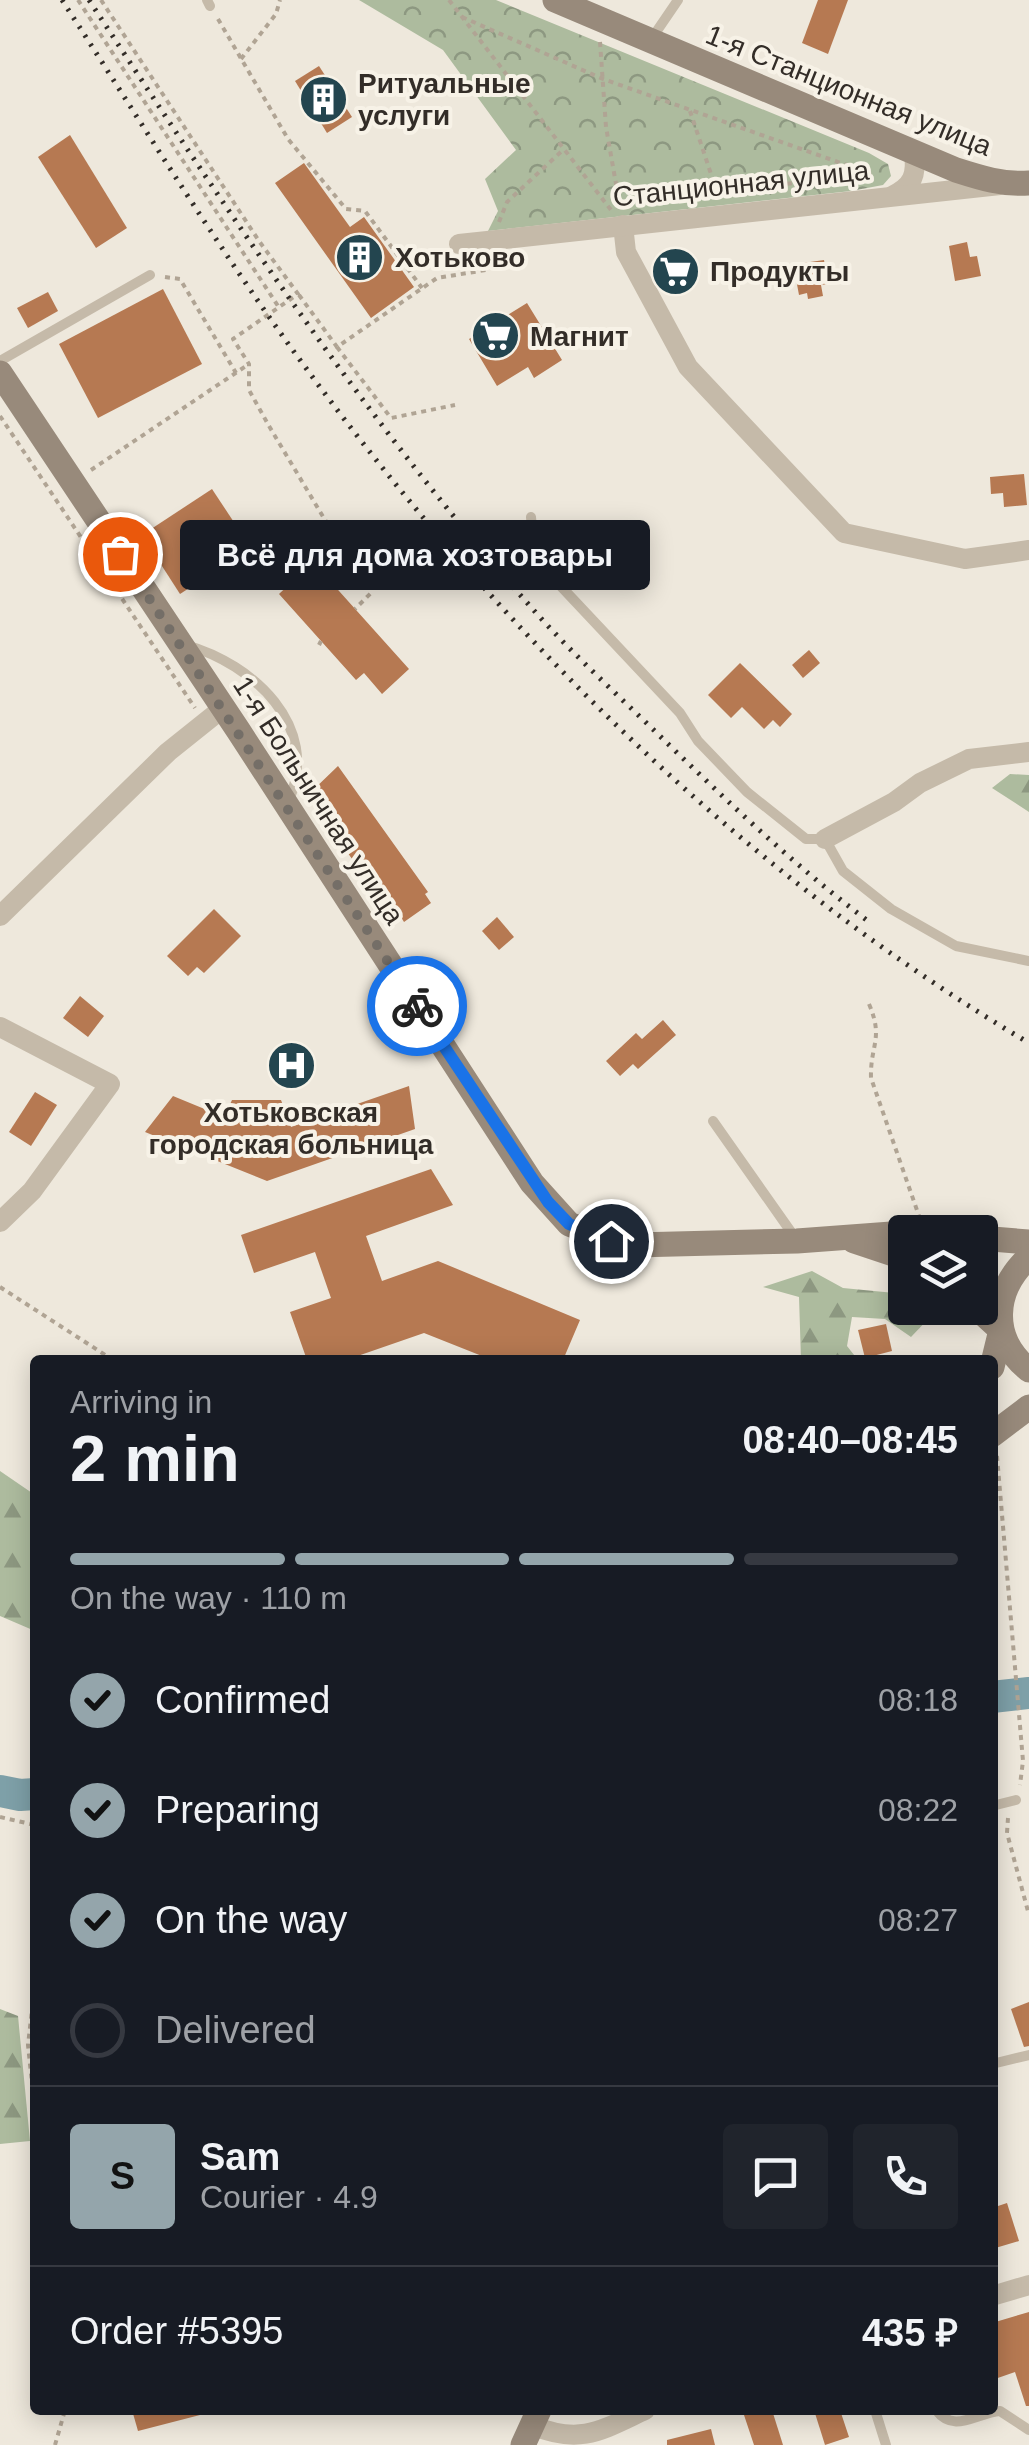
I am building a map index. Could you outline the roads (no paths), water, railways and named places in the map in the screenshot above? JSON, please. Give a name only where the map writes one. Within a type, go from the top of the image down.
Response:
[{"type":"main road","name":"1-я Станционная улица","points":[[555,0],[914,152],[987,180],[1021,184]]},
{"type":"main road","name":"1-я Больничная улица","points":[[0,373],[180,644],[214,715],[287,806],[532,1183],[569,1224],[589,1234],[636,1246],[888,1234]]},
{"type":"main road","points":[[998,1236],[1029,1242]]},
{"type":"main road","points":[[844,1238],[888,1252]]},
{"type":"main road","points":[[1029,1257],[1014,1271],[999,1309],[1001,1330],[1010,1351],[1029,1370]]},
{"type":"main road","points":[[996,1325],[1001,1330]]},
{"type":"main road","points":[[995,1355],[1001,1330]]},
{"type":"main road","points":[[998,1430],[1029,1407]]},
{"type":"street","points":[[890,197],[908,188],[916,172],[914,152]]},
{"type":"street","name":"Станционная улица","points":[[459,244],[1021,184]]},
{"type":"street","points":[[623,226],[626,252],[688,367],[844,533],[965,559],[1029,550]]},
{"type":"street","points":[[0,916],[168,752],[214,715]]},
{"type":"street","points":[[824,839],[969,759],[1029,752]]},
{"type":"street","points":[[0,1027],[110,1084],[32,1191],[0,1222]]},
{"type":"street","points":[[998,2294],[1029,2285]]},
{"type":"street","points":[[532,2427],[570,2438],[585,2436],[633,2415]]},
{"type":"lane","points":[[650,40],[678,0]]},
{"type":"lane","points":[[0,360],[150,276]]},
{"type":"lane","points":[[531,516],[534,550],[555,580],[748,792],[806,839],[824,839],[843,871],[892,909],[956,946],[1029,961]]},
{"type":"lane","points":[[180,644],[228,660],[262,686],[276,703],[296,745],[299,766],[287,806]]},
{"type":"lane","points":[[713,1120],[797,1240]]},
{"type":"lane","points":[[998,1804],[1016,1800]]},
{"type":"lane","points":[[998,2063],[1029,2055]]},
{"type":"lane","points":[[998,2412],[1029,2430]]},
{"type":"lane","points":[[877,2415],[886,2445]]},
{"type":"lane","points":[[940,2415],[958,2423],[986,2415]]},
{"type":"waterway","points":[[998,1696],[1029,1693]]},
{"type":"waterway","points":[[0,1791],[30,1794]]},
{"type":"railway","points":[[62,0],[208,227],[300,360],[376,460],[541,650],[630,739],[821,902],[923,976],[1029,1043]]},
{"type":"railway","points":[[89,0],[298,311],[469,535],[596,674],[763,834],[868,921]]},
{"type":"place","name":"Ритуальные услуги","points":[[323,99]]},
{"type":"place","name":"Хотьково","points":[[360,257]]},
{"type":"place","name":"Продукты","points":[[675,271]]},
{"type":"place","name":"Магнит","points":[[495,336]]},
{"type":"place","name":"Всё для дома хозтовары","points":[[120,554]]},
{"type":"place","name":"Хотьковская городская больница","points":[[291,1065]]}]
